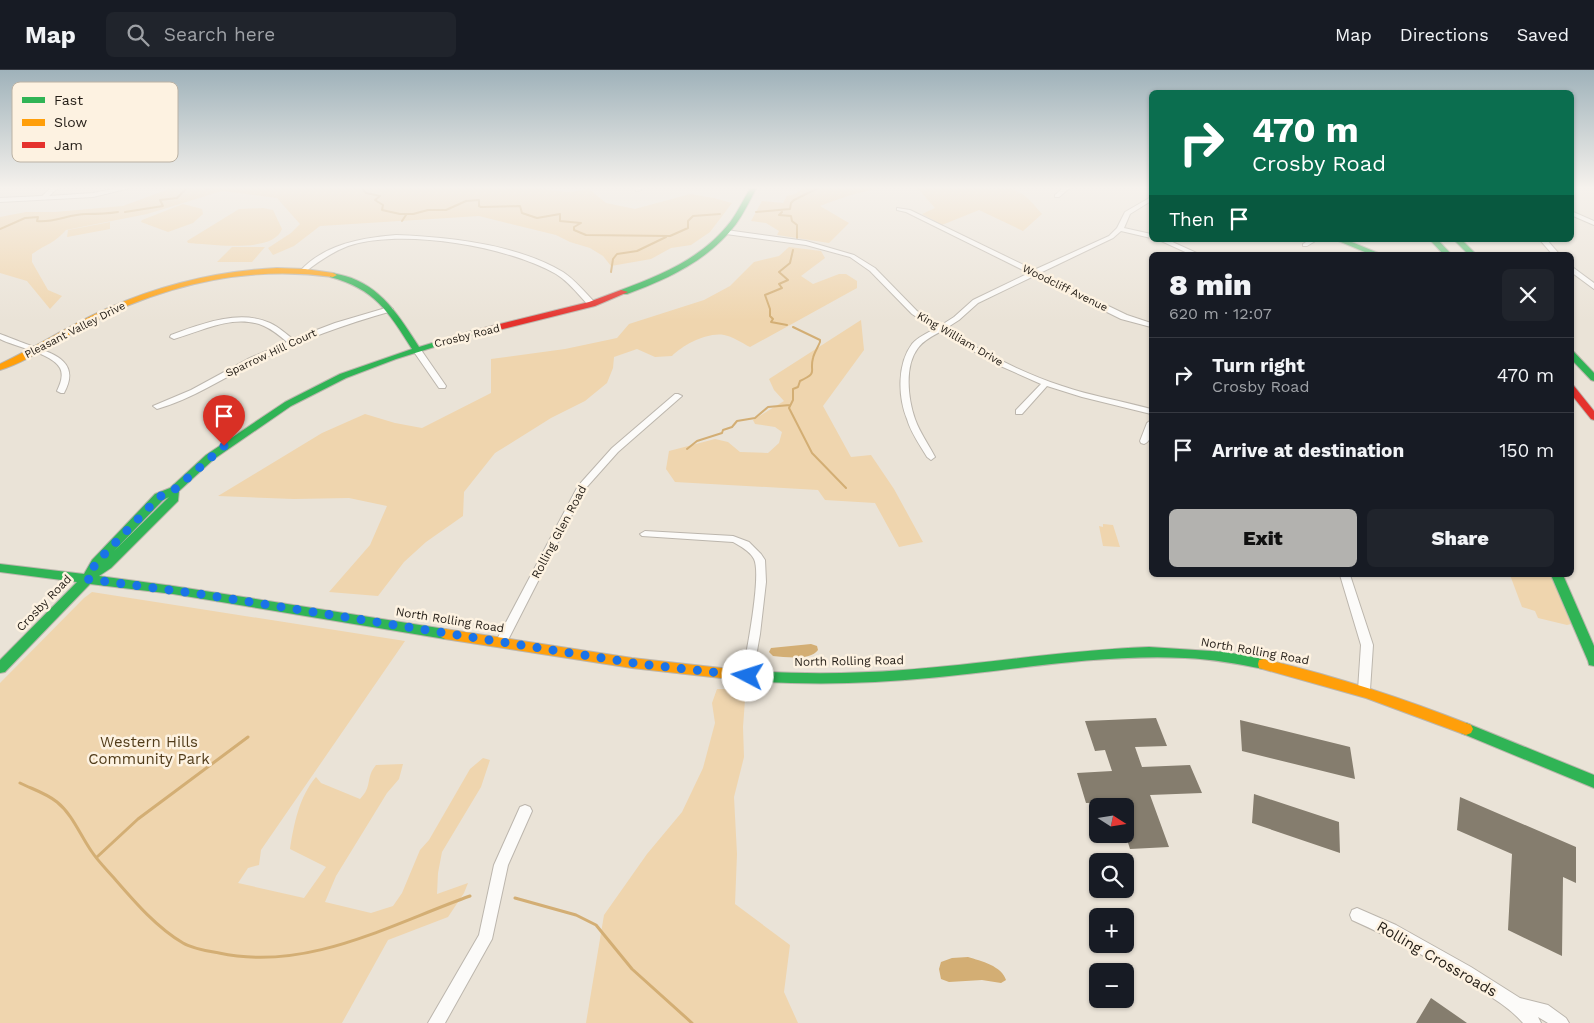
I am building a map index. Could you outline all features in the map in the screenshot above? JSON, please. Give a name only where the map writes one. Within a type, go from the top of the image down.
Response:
[{"type":"main road","name":"Crosby Road","points":[[0,668],[87,579],[96,563],[159,497],[174,490],[210,457],[238,436],[288,404],[343,376],[416,349],[592,304],[637,289],[674,272],[704,252],[726,232]]},
{"type":"main road","points":[[1345,242],[1371,252]]},
{"type":"main road","points":[[1436,242],[1445,252]]},
{"type":"main road","points":[[1460,242],[1470,252]]},
{"type":"main road","name":"Pleasant Valley Drive","points":[[0,367],[107,312],[163,290],[224,276],[266,272],[303,271],[330,275],[354,282],[374,292],[389,309],[416,349]]},
{"type":"main road","points":[[1574,357],[1594,378]]},
{"type":"main road","points":[[1574,392],[1594,417]]},
{"type":"main road","name":"North Rolling Road","points":[[0,568],[200,594],[649,666],[748,676],[827,677],[906,674],[1054,658],[1141,652],[1201,655],[1255,663],[1319,677],[1364,690],[1594,782]]},
{"type":"main road","points":[[1559,577],[1594,661]]},
{"type":"street","name":"Woodcliff Avenue","points":[[950,231],[1124,317],[1149,324]]},
{"type":"street","points":[[931,457],[910,415],[906,393],[906,368],[908,359],[915,346],[927,336],[955,320],[974,301],[1105,241],[1117,231]]},
{"type":"street","points":[[1131,231],[1149,236]]},
{"type":"street","name":"King William Drive","points":[[726,232],[812,245],[852,256],[880,275],[900,301],[912,311],[940,329],[1009,366],[1046,383],[1149,411]]},
{"type":"street","points":[[303,271],[331,250],[359,241],[395,237],[442,240],[474,245],[540,264],[565,277],[592,304]]},
{"type":"street","points":[[1167,242],[1191,252]]},
{"type":"street","points":[[1174,245],[1180,242]]},
{"type":"street","points":[[1305,245],[1310,242]]},
{"type":"street","points":[[1545,242],[1554,252]]},
{"type":"street","points":[[1574,270],[1594,287]]},
{"type":"street","name":"Sparrow Hill Court","points":[[157,406],[179,398],[254,359],[292,342],[336,325],[389,309]]},
{"type":"street","points":[[174,338],[211,325],[249,321],[264,323],[292,342]]},
{"type":"street","points":[[0,336],[8,342],[35,350],[60,361],[66,376],[61,391]]},
{"type":"street","points":[[416,349],[442,386]]},
{"type":"street","points":[[1019,412],[1046,383]]},
{"type":"street","name":"Rolling Glen Road","points":[[501,642],[582,487],[608,455],[678,396]]},
{"type":"street","points":[[1144,441],[1149,428]]},
{"type":"street","points":[[645,534],[733,539],[740,541],[755,552],[761,569],[748,676]]},
{"type":"street","points":[[1346,577],[1363,629],[1366,645],[1364,690]]},
{"type":"street","points":[[436,1023],[485,939],[490,925],[501,866],[525,811]]},
{"type":"street","name":"Rolling Crossroads","points":[[1357,915],[1421,946],[1516,1004],[1533,1023]]},
{"type":"street","name":"Rolling Crossroads","points":[[1516,1004],[1542,1010],[1561,1023]]},
{"type":"green space","points":[[0,231],[65,231],[54,241],[32,254],[32,262],[48,290],[62,296],[50,309],[27,281],[0,273]]},
{"type":"green space","points":[[68,231],[97,231],[67,237]]},
{"type":"green space","points":[[202,231],[280,231],[276,237],[267,242],[254,245],[225,246],[188,243],[187,241]]},
{"type":"green space","points":[[313,231],[294,246],[273,255],[268,248],[291,233]]},
{"type":"green space","points":[[542,231],[710,231],[691,245],[671,248],[651,259],[611,266],[603,256],[590,248],[570,242],[556,235]]},
{"type":"green space","points":[[779,231],[841,231],[829,243],[777,235]]},
{"type":"green space","points":[[232,247],[265,247],[252,262],[217,262]]},
{"type":"green space","points":[[789,247],[821,251],[825,258],[801,276],[813,284],[839,274],[846,274],[857,281],[857,288],[750,347],[724,335],[710,335],[696,340],[672,356],[655,357],[637,349],[614,357],[613,368],[607,383],[585,401],[551,418],[495,453],[464,492],[463,516],[426,542],[404,562],[378,596],[329,592],[370,545],[387,506],[349,498],[294,499],[218,496],[322,433],[365,414],[395,423],[422,428],[491,393],[491,359],[565,349],[617,338],[629,324],[704,300],[730,286],[754,262],[779,256]]},
{"type":"green space","points":[[861,320],[864,350],[823,406],[851,457],[871,455],[894,489],[923,542],[899,547],[875,503],[825,500],[818,490],[675,482],[666,469],[669,451],[715,439],[728,442],[740,452],[768,453],[779,443],[782,432],[775,427],[755,424],[753,420],[784,401],[774,390],[769,379]]},
{"type":"green space","points":[[1103,524],[1113,525],[1120,547],[1103,546],[1099,526],[1103,527]]},
{"type":"green space","points":[[1511,577],[1552,577],[1571,624],[1567,625],[1538,618],[1535,611],[1522,607]]},
{"type":"green space","name":"Western Hills Community Park","points":[[92,592],[405,641],[261,850],[259,865],[248,868],[238,883],[304,898],[326,867],[290,849],[298,811],[310,785],[316,777],[321,783],[360,799],[366,790],[376,765],[403,764],[399,779],[387,793],[336,876],[325,902],[371,913],[393,906],[402,893],[420,850],[429,840],[470,769],[483,758],[490,760],[481,787],[442,852],[437,894],[468,883],[464,893],[448,917],[388,940],[342,1023],[0,1023],[0,683]]},
{"type":"green space","points":[[717,689],[743,689],[745,700],[743,727],[744,757],[734,797],[737,854],[735,904],[790,945],[784,992],[798,1023],[586,1023],[604,915],[647,854],[682,812],[703,768],[715,723],[712,703]]},
{"type":"shaded area","points":[[811,644],[817,646],[818,650],[804,657],[773,656],[769,652],[771,648]]},
{"type":"shaded area","points":[[968,957],[985,962],[996,968],[1004,975],[1006,980],[1001,983],[982,980],[949,982],[941,979],[939,969],[941,962],[952,958]]},
{"type":"building","points":[[1156,718],[1167,746],[1135,747],[1142,767],[1190,765],[1202,793],[1150,795],[1169,847],[1130,849],[1128,843],[1134,843],[1134,798],[1089,798],[1089,803],[1086,803],[1077,773],[1112,771],[1105,750],[1095,751],[1085,721]]},
{"type":"building","points":[[1240,720],[1350,747],[1355,779],[1242,751]]},
{"type":"building","points":[[1254,794],[1339,822],[1340,853],[1252,823]]},
{"type":"building","points":[[1460,797],[1576,847],[1576,883],[1563,877],[1562,956],[1508,930],[1512,854],[1457,830]]},
{"type":"building","points":[[1431,998],[1467,1023],[1416,1023]]},
{"type":"waterway","points":[[578,231],[586,235],[670,236],[680,231]]},
{"type":"waterway","points":[[797,231],[797,238]]},
{"type":"waterway","points":[[611,272],[613,259],[617,254],[637,251],[666,237]]},
{"type":"waterway","points":[[787,325],[771,322],[773,319],[770,316],[770,309],[765,295],[782,288],[779,284],[788,280],[779,272],[790,263],[793,250]]},
{"type":"waterway","points":[[793,327],[820,340],[820,342],[812,363],[812,372],[800,381],[798,387],[793,389],[793,400],[789,408],[812,453],[846,488]]},
{"type":"waterway","points":[[687,449],[697,441],[722,433],[723,430],[732,427],[737,421],[755,418],[768,407],[790,405]]},
{"type":"waterway","points":[[97,857],[138,819],[248,737]]},
{"type":"waterway","points":[[20,783],[53,799],[63,807],[97,859],[129,896],[173,937],[187,945],[200,949],[252,957],[284,956],[316,951],[378,932],[470,896]]},
{"type":"waterway","points":[[515,898],[576,915],[596,925],[632,969],[692,1023]]},
{"type":"traffic: fast","points":[[624,292],[669,274],[683,266],[710,247],[726,231]]},
{"type":"traffic: fast","points":[[1345,242],[1371,252]]},
{"type":"traffic: fast","points":[[1436,242],[1445,252]]},
{"type":"traffic: fast","points":[[1460,242],[1470,252]]},
{"type":"traffic: fast","points":[[333,275],[349,279],[373,293],[392,312],[416,349]]},
{"type":"traffic: fast","points":[[87,579],[96,563],[159,497],[174,490],[210,457],[288,404],[343,376],[393,357],[475,333]]},
{"type":"traffic: fast","points":[[1574,357],[1594,378]]},
{"type":"traffic: fast","points":[[0,668],[87,579],[107,565],[174,498],[174,490]]},
{"type":"traffic: fast","points":[[0,568],[173,590],[445,634]]},
{"type":"traffic: fast","points":[[1558,577],[1594,661]]},
{"type":"traffic: fast","points":[[748,676],[800,678],[878,677],[930,673],[1071,656],[1149,652],[1226,657],[1264,664]]},
{"type":"traffic: fast","points":[[1466,729],[1594,782]]},
{"type":"traffic: slow","points":[[0,367],[108,311],[133,300],[189,282],[247,272],[277,270],[333,275]]},
{"type":"traffic: slow","points":[[445,634],[632,663],[748,676]]},
{"type":"traffic: slow","points":[[1264,664],[1366,693],[1466,729]]},
{"type":"traffic: jam","points":[[475,333],[592,304],[624,292]]},
{"type":"traffic: jam","points":[[1574,392],[1594,417]]},
{"type":"route","points":[[224,446],[174,490],[159,497],[96,563],[87,579],[200,594],[640,664],[748,676]]}]
